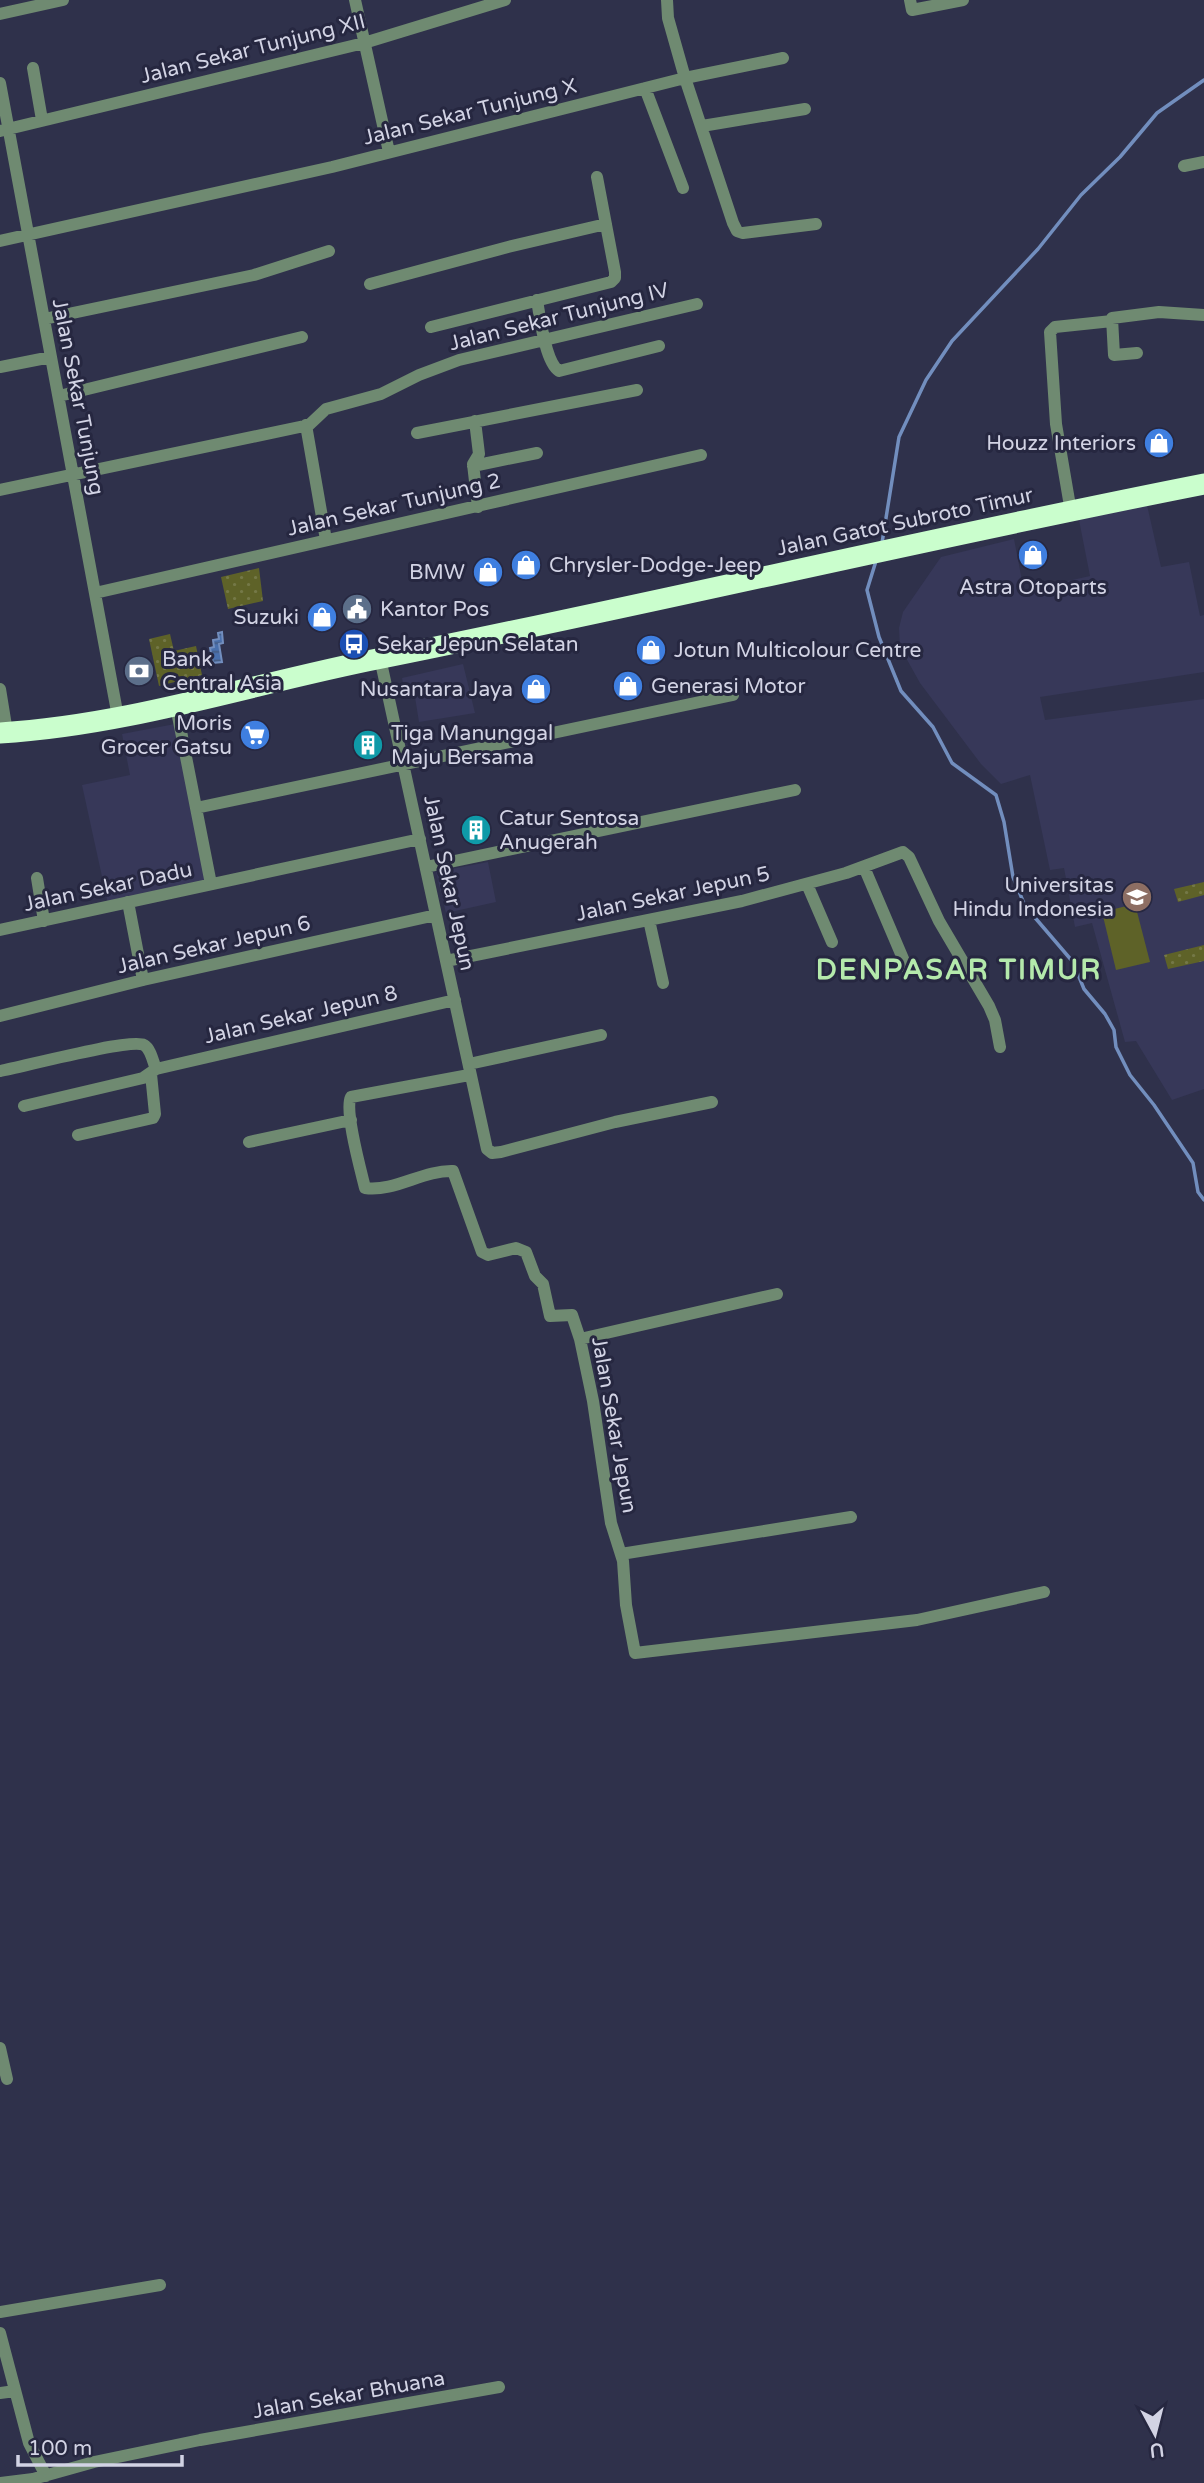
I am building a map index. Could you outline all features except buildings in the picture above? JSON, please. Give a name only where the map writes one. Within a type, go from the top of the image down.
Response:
[{"type":"highway","name":"Jalan Gatot Subroto Timur","points":[[3,732],[118,718],[380,658],[1204,484]]},
{"type":"street","points":[[0,14],[63,0]]},
{"type":"street","points":[[355,0],[389,152]]},
{"type":"street","name":"Jalan Sekar Tunjung XII","points":[[4,130],[364,43],[505,0]]},
{"type":"street","points":[[667,0],[668,18],[685,78],[737,231],[743,233],[816,224]]},
{"type":"street","points":[[910,0],[912,10],[963,0]]},
{"type":"street","name":"Jalan Sekar Tunjung X","points":[[0,241],[332,167],[685,78],[783,58]]},
{"type":"street","points":[[33,68],[42,120]]},
{"type":"street","name":"Jalan Sekar Tunjung","points":[[0,83],[4,130],[29,236],[118,718]]},
{"type":"street","points":[[645,88],[683,188]]},
{"type":"street","points":[[702,126],[805,109]]},
{"type":"street","points":[[1184,166],[1204,162]]},
{"type":"street","points":[[431,327],[611,282],[615,278],[597,177]]},
{"type":"street","points":[[370,284],[606,224]]},
{"type":"street","points":[[44,319],[254,275],[329,251]]},
{"type":"street","points":[[537,300],[544,339],[554,367],[559,371],[659,346]]},
{"type":"street","name":"Jalan Sekar Tunjung IV","points":[[0,490],[306,425],[326,409],[381,394],[434,369],[494,350],[697,304]]},
{"type":"street","points":[[1137,353],[1114,355],[1112,318],[1159,312],[1204,315]]},
{"type":"street","points":[[1071,512],[1056,416],[1050,345],[1052,329],[1112,321]]},
{"type":"street","points":[[59,396],[302,337]]},
{"type":"street","points":[[0,367],[51,357]]},
{"type":"street","points":[[417,433],[637,390]]},
{"type":"street","points":[[475,421],[479,454],[473,466],[478,507]]},
{"type":"street","points":[[306,425],[326,540]]},
{"type":"street","points":[[473,466],[537,453]]},
{"type":"street","name":"Jalan Sekar Tunjung 2","points":[[95,593],[701,455]]},
{"type":"street","name":"Jalan Sekar Jepun","points":[[380,658],[486,1149],[492,1153],[580,1133],[615,1122],[712,1102]]},
{"type":"street","points":[[0,689],[3,732]]},
{"type":"street","points":[[196,808],[733,695]]},
{"type":"street","name":"Jalan Sekar Dadu","points":[[0,930],[211,884],[176,706]]},
{"type":"street","points":[[426,867],[795,790]]},
{"type":"street","points":[[211,884],[420,839]]},
{"type":"street","name":"Jalan Sekar Jepun 5","points":[[446,961],[649,920],[807,884],[904,852],[909,857],[939,921],[989,1006],[995,1020],[1000,1047]]},
{"type":"street","points":[[864,867],[907,968]]},
{"type":"street","points":[[37,878],[44,921]]},
{"type":"street","points":[[807,884],[832,942]]},
{"type":"street","points":[[128,902],[144,980]]},
{"type":"street","name":"Jalan Sekar Jepun 6","points":[[0,1016],[144,980],[436,915]]},
{"type":"street","points":[[649,920],[663,983]]},
{"type":"street","name":"Jalan Sekar Jepun 8","points":[[24,1106],[455,1000]]},
{"type":"street","points":[[249,1142],[351,1120],[348,1102],[353,1096],[469,1070],[601,1035]]},
{"type":"street","points":[[0,1071],[115,1046],[144,1045],[149,1051],[154,1072],[153,1118],[78,1135]]},
{"type":"street","name":"Jalan Sekar Jepun","points":[[351,1120],[365,1188],[377,1189],[453,1171],[482,1252],[488,1255],[516,1248],[526,1252],[535,1276],[544,1284],[551,1316],[572,1315],[593,1401],[611,1522],[625,1570],[626,1605],[635,1653],[916,1620],[1044,1591]]},
{"type":"street","points":[[580,1339],[777,1294]]},
{"type":"street","points":[[621,1554],[851,1517]]},
{"type":"street","points":[[0,2048],[7,2079]]},
{"type":"street","points":[[0,2312],[160,2285]]},
{"type":"street","points":[[0,2333],[29,2443],[46,2476]]},
{"type":"street","name":"Jalan Sekar Bhuana","points":[[0,2483],[46,2476],[84,2464],[200,2440],[499,2388]]},
{"type":"street","points":[[0,2393],[15,2390]]},
{"type":"shaded area","points":[[1147,505],[1161,567],[1189,562],[1200,616],[1204,615],[1204,672],[1040,697],[1045,720],[1204,699],[1204,1089],[1172,1100],[1136,1041],[1125,1042],[1092,923],[1075,927],[1064,868],[1050,870],[1030,775],[1001,784],[981,764],[920,683],[900,647],[899,628],[903,612],[941,557],[1014,539],[1024,591],[1090,576],[1079,520]]},
{"type":"shaded area","points":[[463,664],[475,713],[419,722],[415,697],[406,699],[402,678]]},
{"type":"shaded area","points":[[175,724],[207,880],[108,904],[82,785],[130,775],[122,734]]},
{"type":"shaded area","points":[[488,862],[496,902],[446,913],[436,872]]},
{"type":"green space","points":[[259,568],[263,601],[228,609],[221,577]]},
{"type":"green space","points":[[170,634],[174,651],[196,646],[202,675],[159,686],[149,639]]},
{"type":"green space","points":[[1204,882],[1204,895],[1178,902],[1174,889]]},
{"type":"green space","points":[[1135,904],[1150,962],[1116,970],[1102,912]]},
{"type":"green space","points":[[1204,945],[1204,961],[1168,969],[1164,955]]},
{"type":"water","points":[[222,632],[223,643],[219,644],[222,662],[213,663],[210,648],[214,647],[213,640],[219,639],[218,633]]},
{"type":"waterway","points":[[882,543],[899,437],[926,380],[952,341],[1038,249],[1081,195],[1120,157],[1157,113],[1204,80]]},
{"type":"waterway","points":[[876,561],[867,590],[879,637],[901,691],[933,727],[952,763],[996,795],[1004,822],[1013,877],[1025,906],[1073,962],[1084,989],[1105,1014],[1114,1030],[1116,1047],[1130,1075],[1193,1163],[1198,1192],[1204,1200]]},
{"type":"place","name":"Houzz Interiors","points":[[1159,443]]},
{"type":"place","name":"Astra Otoparts","points":[[1033,555]]},
{"type":"place","name":"Chrysler-Dodge-Jeep","points":[[526,565]]},
{"type":"place","name":"BMW","points":[[488,572]]},
{"type":"place","name":"Kantor Pos","points":[[357,609]]},
{"type":"place","name":"Suzuki","points":[[322,617]]},
{"type":"place","name":"Sekar Jepun Selatan","points":[[354,644]]},
{"type":"place","name":"Jotun Multicolour Centre","points":[[651,650]]},
{"type":"place","name":"Bank Central Asia","points":[[139,671]]},
{"type":"place","name":"Generasi Motor","points":[[628,686]]},
{"type":"place","name":"Nusantara Jaya","points":[[536,689]]},
{"type":"place","name":"Moris Grocer Gatsu","points":[[255,735]]},
{"type":"place","name":"Tiga Manunggal Maju Bersama","points":[[368,745]]},
{"type":"place","name":"Catur Sentosa Anugerah","points":[[476,830]]},
{"type":"place","name":"Universitas Hindu Indonesia","points":[[1137,897]]},
{"type":"district","name":"DENPASAR TIMUR","points":[[959,970]]}]
